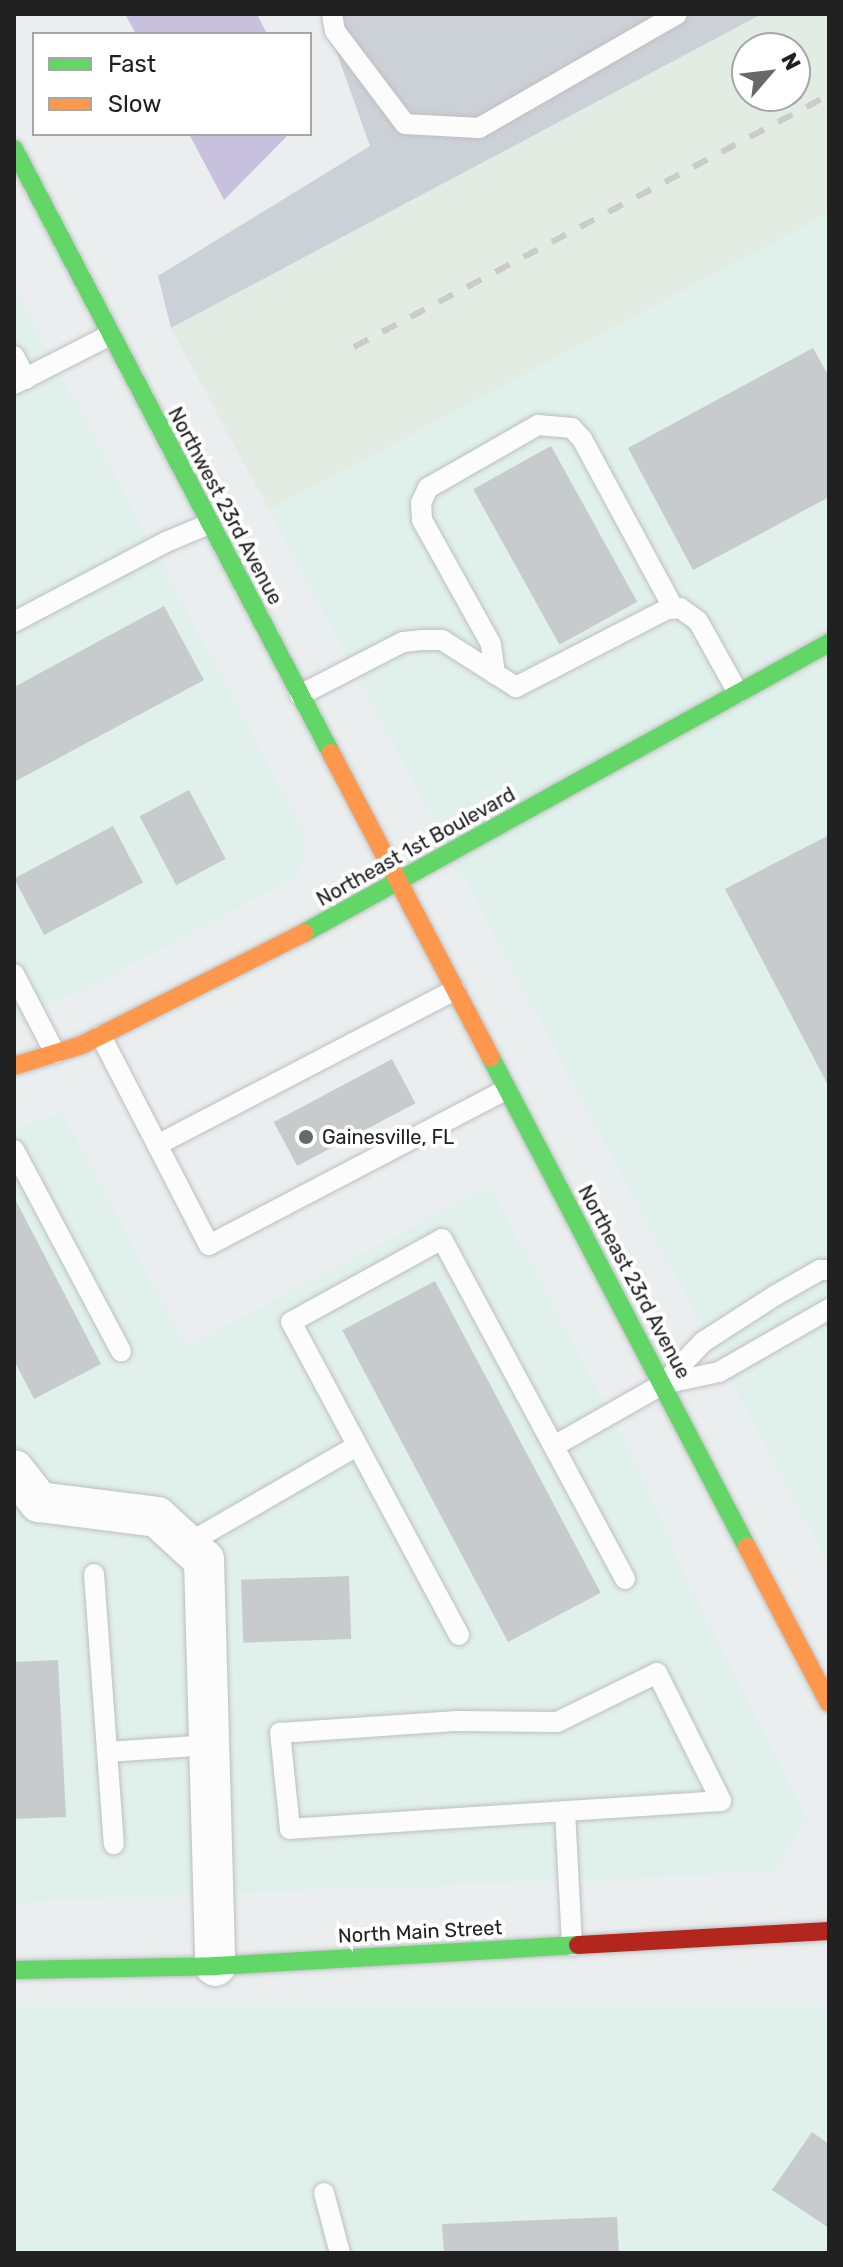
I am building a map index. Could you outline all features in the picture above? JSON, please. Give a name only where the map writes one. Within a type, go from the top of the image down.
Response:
[{"type":"main road","name":"Northwest 23rd Avenue","points":[[14,149],[400,882]]},
{"type":"main road","name":"Northeast 1st Boulevard","points":[[14,1066],[101,1036],[400,882],[829,643]]},
{"type":"main road","name":"Northeast 23rd Avenue","points":[[400,882],[505,1090],[829,1703]]},
{"type":"main road","name":"North Main Street","points":[[14,1970],[215,1966],[829,1931]]},
{"type":"street","points":[[14,1470],[39,1502],[157,1517],[204,1560],[215,1966]]},
{"type":"lane","points":[[332,14],[335,31],[405,124],[479,128],[677,14]]},
{"type":"lane","points":[[14,356],[20,381],[110,335]]},
{"type":"lane","points":[[495,674],[491,644],[422,520],[421,503],[428,488],[538,425],[572,428],[582,439],[674,609]]},
{"type":"lane","points":[[14,622],[166,542],[209,524]]},
{"type":"lane","points":[[300,695],[403,642],[442,640],[516,687],[680,608],[698,621],[738,693]]},
{"type":"lane","points":[[14,974],[55,1053]]},
{"type":"lane","points":[[157,1145],[455,990]]},
{"type":"lane","points":[[101,1036],[209,1245],[505,1090]]},
{"type":"lane","points":[[14,1150],[121,1351]]},
{"type":"lane","points":[[459,1635],[291,1322],[442,1239],[625,1579]]},
{"type":"lane","points":[[554,1446],[663,1384],[703,1342],[820,1270],[829,1270]]},
{"type":"lane","points":[[663,1384],[719,1372],[829,1309]]},
{"type":"lane","points":[[187,1544],[357,1446]]},
{"type":"lane","points":[[94,1574],[114,1844]]},
{"type":"lane","points":[[657,1673],[721,1801],[565,1811],[290,1829],[280,1733],[458,1721],[557,1722],[657,1673]]},
{"type":"lane","points":[[107,1752],[210,1745]]},
{"type":"lane","points":[[565,1811],[572,1946]]},
{"type":"lane","points":[[324,2193],[340,2253]]},
{"type":"shaded area","points":[[125,14],[257,14],[266,32],[135,32]]},
{"type":"shaded area","points":[[323,14],[762,14],[171,328],[158,276],[370,146]]},
{"type":"shaded area","points":[[762,14],[829,14],[829,213],[269,510],[171,328]]},
{"type":"shaded area","points":[[190,136],[287,136],[224,200]]},
{"type":"shaded area","points":[[829,213],[829,1565],[269,510]]},
{"type":"shaded area","points":[[14,286],[303,830],[306,855],[296,876],[282,884],[94,985],[14,1020]]},
{"type":"shaded area","points":[[62,1112],[186,1347],[490,1186],[638,1466],[689,1585],[807,1817],[775,1872],[14,1902],[14,1129]]},
{"type":"shaded area","points":[[14,2007],[829,2007],[829,2253],[14,2253]]},
{"type":"building","points":[[813,348],[829,377],[829,497],[693,570],[628,448]]},
{"type":"building","points":[[551,446],[637,602],[559,645],[473,489]]},
{"type":"building","points":[[164,606],[204,680],[14,782],[14,687]]},
{"type":"building","points":[[189,790],[226,859],[176,885],[140,816]]},
{"type":"building","points":[[113,826],[143,883],[44,935],[14,879]]},
{"type":"building","points":[[829,835],[829,1087],[725,889]]},
{"type":"building","points":[[392,1059],[415,1103],[297,1166],[274,1122]]},
{"type":"building","points":[[14,1197],[101,1364],[34,1399],[14,1360]]},
{"type":"building","points":[[435,1281],[601,1593],[508,1642],[342,1330]]},
{"type":"building","points":[[349,1576],[351,1639],[243,1643],[241,1580]]},
{"type":"building","points":[[58,1660],[66,1817],[14,1819],[14,1662]]},
{"type":"building","points":[[812,2132],[829,2144],[829,2228],[772,2190]]},
{"type":"building","points":[[617,2217],[619,2253],[444,2253],[442,2224]]},
{"type":"railway","points":[[354,347],[829,95]]},
{"type":"traffic: fast","points":[[14,149],[331,753]]},
{"type":"traffic: fast","points":[[304,933],[829,643]]},
{"type":"traffic: fast","points":[[491,1058],[747,1547]]},
{"type":"traffic: fast","points":[[14,1970],[215,1966],[578,1945]]},
{"type":"traffic: slow","points":[[331,753],[491,1058]]},
{"type":"traffic: slow","points":[[14,1066],[82,1045],[304,933]]},
{"type":"traffic: slow","points":[[747,1547],[829,1703]]},
{"type":"traffic: jam","points":[[578,1945],[829,1931]]},
{"type":"place","name":"Gainesville, FL","points":[[306,1137]]}]
